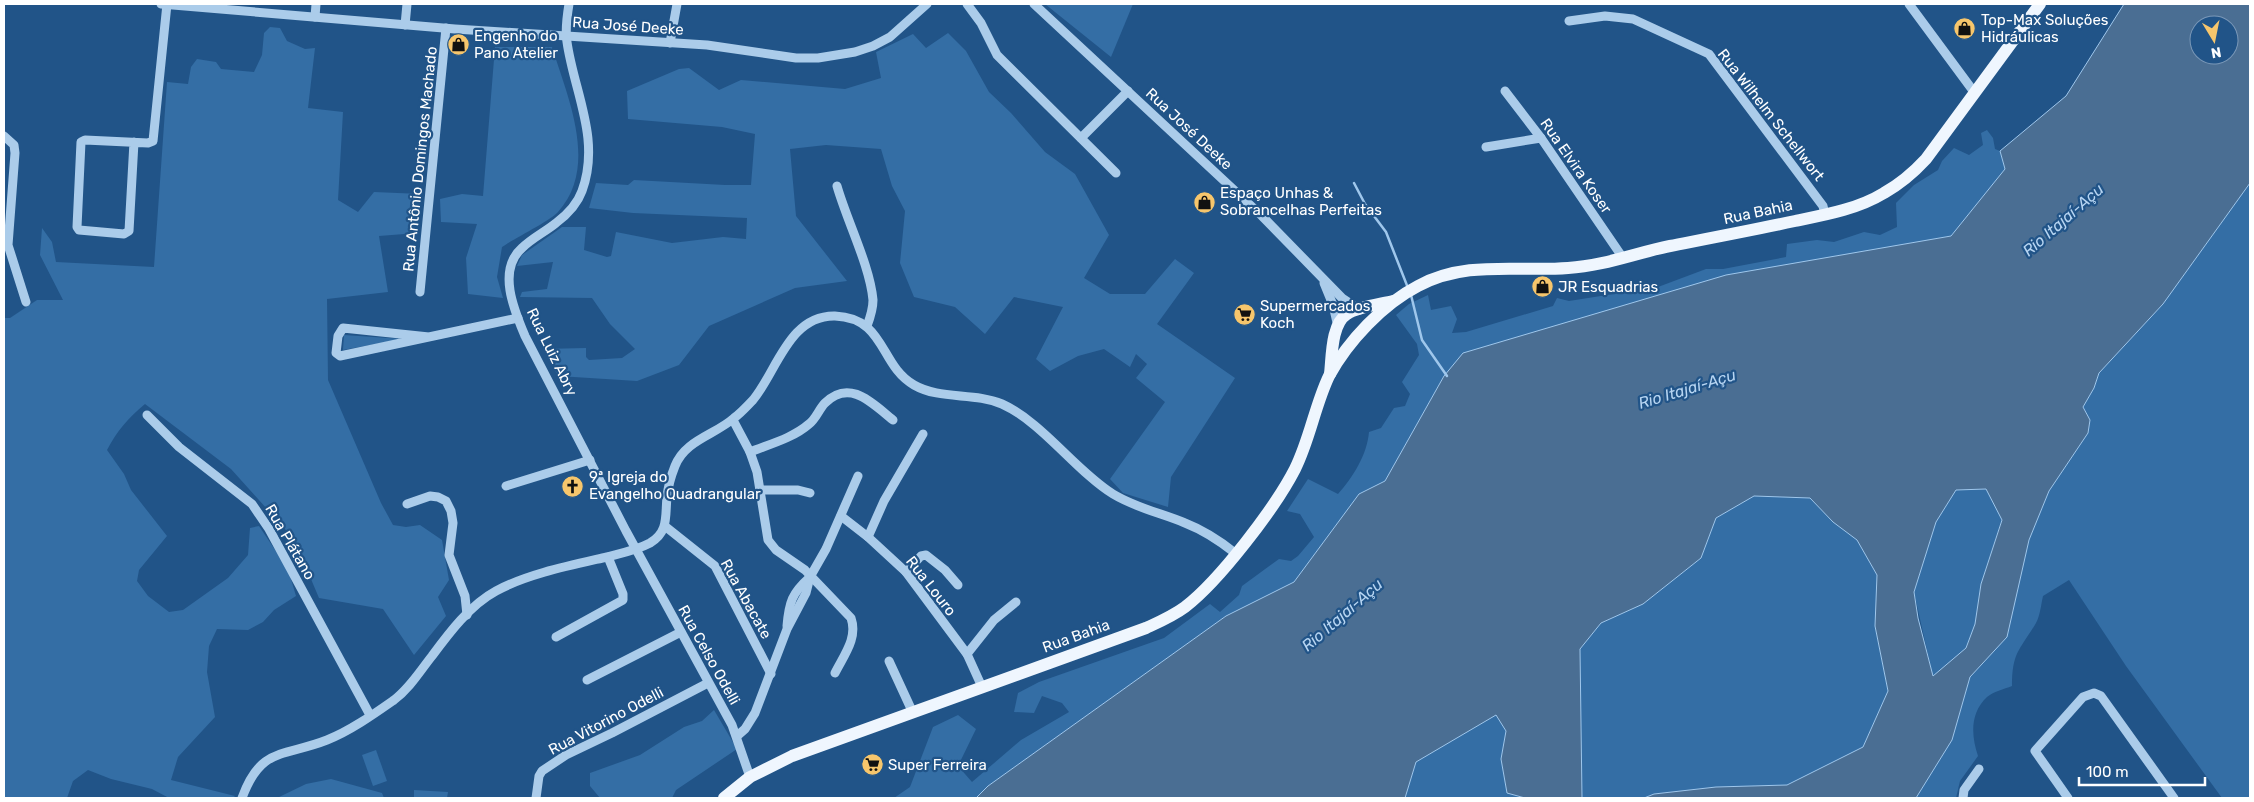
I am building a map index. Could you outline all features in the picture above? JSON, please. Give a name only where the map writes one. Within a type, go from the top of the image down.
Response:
[{"type":"main road","name":"Rua Bahia","points":[[1330,376],[1354,341],[1369,324],[1402,296],[1420,284],[1443,275],[1475,269],[1570,268],[1825,215],[1873,199],[1913,172],[1941,140],[1974,92],[2040,4]]},
{"type":"main road","name":"Rua Bahia","points":[[724,798],[750,777],[792,756],[1165,620],[1184,608],[1203,591],[1236,553],[1277,499],[1295,468],[1330,376],[1338,327],[1346,314],[1402,296]]},
{"type":"main road","points":[[1360,310],[1366,316],[1369,324]]},
{"type":"main road","points":[[1338,327],[1342,336],[1354,341]]},
{"type":"street","name":"Rua José Deeke","points":[[160,4],[405,25],[714,46],[796,58],[836,56],[874,46],[890,37],[926,4]]},
{"type":"street","points":[[134,142],[128,231],[124,234],[79,230],[77,227],[81,142],[85,140],[153,141],[167,4]]},
{"type":"street","points":[[315,17],[316,4]]},
{"type":"street","points":[[405,25],[407,4]]},
{"type":"street","name":"Rua Luiz Abry","points":[[569,4],[566,36],[588,129],[588,166],[582,192],[572,210],[521,248],[509,267],[510,285],[518,318],[636,549]]},
{"type":"street","points":[[670,43],[676,4]]},
{"type":"street","points":[[967,4],[981,23],[997,55],[1116,173]]},
{"type":"street","name":"Rua José Deeke","points":[[1034,4],[1262,216],[1342,298],[1360,310]]},
{"type":"street","points":[[1909,4],[1974,92]]},
{"type":"street","name":"Rua Wilhelm Schellwort","points":[[1569,21],[1605,16],[1633,19],[1709,54],[1823,206],[1825,215]]},
{"type":"street","name":"Rua Antônio Domingos Machado","points":[[420,292],[446,28]]},
{"type":"street","points":[[1081,138],[1128,91]]},
{"type":"street","name":"Rua Elvira Koser","points":[[1505,91],[1542,138],[1623,258]]},
{"type":"street","points":[[4,136],[14,145],[15,153],[8,245],[26,302]]},
{"type":"street","points":[[1486,147],[1542,138]]},
{"type":"street","points":[[837,186],[866,272],[873,299],[868,326]]},
{"type":"street","name":"Rua José Deeke","points":[[1322,278],[1333,305],[1338,327]]},
{"type":"street","points":[[242,798],[251,777],[259,766],[268,759],[284,751],[328,740],[370,715],[406,690],[466,615],[496,591],[516,583],[636,549],[656,539],[666,527],[667,496],[678,460],[690,446],[733,420],[754,398],[798,331],[813,319],[836,316],[854,319],[868,326],[901,376],[911,384],[925,390],[1001,404],[1020,416],[1111,493],[1135,506],[1190,525],[1236,553]]},
{"type":"street","points":[[429,337],[343,328],[338,336],[336,353],[340,356],[429,337],[518,318]]},
{"type":"street","points":[[750,452],[799,432],[811,423],[825,403],[841,393],[850,391],[863,396],[893,420]]},
{"type":"street","name":"Rua Plátano","points":[[147,415],[179,446],[252,504],[268,529],[370,715]]},
{"type":"street","points":[[733,420],[750,452],[761,490],[764,526],[768,540],[776,550],[810,577],[851,618],[855,628],[853,637],[835,673]]},
{"type":"street","points":[[868,536],[884,501],[923,434]]},
{"type":"street","points":[[506,486],[590,460]]},
{"type":"street","points":[[737,736],[745,729],[755,713],[787,629],[806,593],[810,577],[841,516],[858,476]]},
{"type":"street","points":[[761,490],[798,490],[810,494]]},
{"type":"street","points":[[407,504],[430,496],[446,501],[453,523],[450,555],[465,596],[466,615]]},
{"type":"street","name":"Rua Louro","points":[[841,516],[868,536],[906,572],[967,654],[982,687]]},
{"type":"street","name":"Rua Abacate","points":[[666,527],[715,566],[771,674]]},
{"type":"street","name":"Rua Celso Odelli","points":[[636,549],[737,736],[750,777]]},
{"type":"street","points":[[906,572],[921,556],[926,555],[945,570],[958,585]]},
{"type":"street","points":[[556,637],[623,600],[623,594],[608,557]]},
{"type":"street","points":[[967,654],[994,620],[1016,602]]},
{"type":"street","points":[[587,680],[681,632]]},
{"type":"street","points":[[889,661],[913,713]]},
{"type":"street","name":"Rua Vitorino Odelli","points":[[536,798],[539,776],[542,771],[566,754],[612,733],[708,683]]},
{"type":"street","points":[[2068,798],[2036,751],[2083,697],[2088,694],[2101,696],[2174,798]]},
{"type":"street","points":[[1963,798],[1964,790],[1979,769]]},
{"type":"shaded area","points":[[1045,4],[1133,4],[1111,57]]},
{"type":"shaded area","points":[[270,27],[280,28],[287,41],[305,49],[315,48],[308,108],[343,112],[338,200],[358,212],[374,192],[421,194],[417,233],[379,236],[388,292],[327,299],[328,380],[381,503],[393,525],[406,527],[420,525],[442,540],[449,580],[438,597],[446,616],[414,655],[383,609],[319,598],[294,539],[231,469],[145,404],[123,425],[107,450],[124,474],[131,490],[167,536],[139,570],[137,581],[148,596],[169,612],[183,610],[228,578],[248,555],[250,528],[259,526],[288,569],[296,596],[274,610],[263,622],[248,630],[217,629],[209,646],[207,672],[215,717],[178,757],[171,780],[235,796],[233,798],[169,798],[152,789],[111,779],[88,770],[73,781],[67,798],[4,798],[4,318],[10,318],[37,300],[63,300],[40,255],[42,228],[52,242],[56,262],[154,267],[167,82],[188,84],[191,67],[197,59],[216,62],[221,69],[254,72],[262,55],[264,33]]},
{"type":"shaded area","points":[[948,33],[966,51],[989,92],[1011,113],[1045,152],[1075,174],[1109,235],[1084,278],[1110,294],[1145,294],[1175,259],[1194,273],[1157,324],[1235,378],[1171,477],[1168,507],[1123,493],[1110,479],[1165,402],[1136,378],[1147,364],[1136,354],[1130,367],[1104,349],[1078,356],[1050,371],[1036,359],[1063,307],[1014,297],[985,334],[955,307],[914,297],[900,263],[905,211],[892,186],[881,149],[826,145],[790,149],[796,216],[847,281],[795,288],[709,326],[679,365],[637,381],[558,376],[544,349],[586,348],[586,357],[589,360],[622,358],[635,349],[610,324],[592,298],[520,297],[522,292],[547,289],[553,262],[517,266],[522,255],[562,227],[586,227],[584,250],[607,257],[611,256],[616,232],[672,243],[723,237],[746,239],[747,218],[633,213],[589,208],[596,183],[628,185],[634,180],[751,185],[755,134],[722,127],[628,119],[627,91],[679,69],[689,68],[719,90],[741,80],[845,89],[881,78],[876,52],[913,34],[926,48]]},
{"type":"shaded area","points":[[495,47],[552,47],[572,110],[578,153],[577,174],[570,194],[558,212],[502,247],[497,277],[503,298],[468,294],[466,258],[477,224],[441,222],[440,199],[462,194],[483,196]]},
{"type":"shaded area","points":[[1987,130],[1993,138],[1995,149],[2000,151],[2005,169],[1951,236],[1879,249],[1444,376],[1385,481],[1359,494],[1294,582],[1226,616],[988,786],[976,798],[894,798],[910,787],[933,727],[958,715],[976,729],[958,766],[972,782],[1021,740],[1069,712],[1062,703],[1042,696],[1034,713],[1014,712],[1018,693],[1039,682],[1164,638],[1210,604],[1220,612],[1239,595],[1242,586],[1279,559],[1291,561],[1298,556],[1314,537],[1300,514],[1287,511],[1308,479],[1338,494],[1349,480],[1362,457],[1369,432],[1381,428],[1394,408],[1405,406],[1410,394],[1402,382],[1419,355],[1417,344],[1396,315],[1409,304],[1428,295],[1431,310],[1451,306],[1457,319],[1452,333],[1466,332],[1553,306],[1557,298],[1569,301],[1658,287],[1706,269],[1723,269],[1786,257],[1787,244],[1817,240],[1834,242],[1864,232],[1880,235],[1897,227],[1896,203],[1914,185],[1938,170],[1942,161],[1954,148],[1969,155],[1983,145],[1981,133]]},
{"type":"shaded area","points":[[2250,183],[2250,798],[2222,798],[2126,666],[2069,580],[2043,596],[2037,620],[2015,658],[2012,686],[1989,695],[1977,710],[1973,732],[1978,756],[1960,781],[1956,798],[1916,798],[1952,740],[1970,677],[2006,637],[2029,540],[2049,491],[2088,433],[2090,420],[2083,407],[2094,388],[2099,373],[2163,304]]},
{"type":"shaded area","points":[[344,335],[403,339],[343,350]]},
{"type":"shaded area","points":[[1986,488],[2002,519],[1981,584],[1975,624],[1966,648],[1933,677],[1914,592],[1936,522],[1956,490]]},
{"type":"shaded area","points":[[1754,496],[1810,498],[1833,522],[1857,540],[1877,575],[1875,626],[1888,691],[1863,747],[1787,785],[1716,787],[1654,794],[1644,798],[1582,798],[1580,649],[1601,623],[1643,604],[1701,558],[1716,518]]},
{"type":"shaded area","points":[[714,710],[737,749],[676,790],[672,798],[600,798],[590,786],[590,773],[640,755],[684,727],[702,721]]},
{"type":"shaded area","points":[[1496,714],[1506,731],[1501,759],[1507,793],[1525,798],[1405,798],[1416,762]]},
{"type":"shaded area","points":[[376,750],[387,781],[373,786],[362,755]]},
{"type":"shaded area","points":[[331,779],[382,793],[384,798],[277,798],[306,784]]},
{"type":"shaded area","points":[[414,790],[448,792],[447,798],[414,798]]},
{"type":"water","name":"Rio Itajaí-Açu","points":[[2124,4],[2250,4],[2250,183],[2163,304],[2099,373],[2094,388],[2083,407],[2090,420],[2088,433],[2049,491],[2029,540],[2007,637],[1970,677],[1952,740],[1916,798],[1644,798],[1654,794],[1716,787],[1787,785],[1863,747],[1888,691],[1875,626],[1877,575],[1857,540],[1833,522],[1810,498],[1754,496],[1716,518],[1701,558],[1643,604],[1601,623],[1580,649],[1582,798],[1525,798],[1507,793],[1501,759],[1506,731],[1496,715],[1416,762],[1405,798],[976,798],[988,786],[1226,616],[1294,582],[1359,494],[1385,481],[1444,376],[1463,353],[1726,275],[1951,236],[2005,169],[2000,151],[2066,96]],"holes":[[[1986,489],[2002,520],[1981,584],[1975,624],[1966,648],[1933,676],[1918,618],[1914,592],[1936,522],[1956,490]]]},
{"type":"waterway","points":[[1354,183],[1365,204],[1386,232],[1408,288]]},
{"type":"waterway","points":[[1411,295],[1422,340],[1447,376]]},
{"type":"place","name":"Top-Max Soluções Hidráulicas","points":[[1965,29]]},
{"type":"place","name":"Engenho do Pano Atelier","points":[[458,45]]},
{"type":"place","name":"Espaço Unhas & Sobrancelhas Perfeitas","points":[[1204,202]]},
{"type":"place","name":"JR Esquadrias","points":[[1542,287]]},
{"type":"place","name":"Supermercados Koch","points":[[1244,315]]},
{"type":"place","name":"9ª Igreja do Evangelho Quadrangular","points":[[573,486]]},
{"type":"place","name":"Super Ferreira","points":[[872,765]]}]
